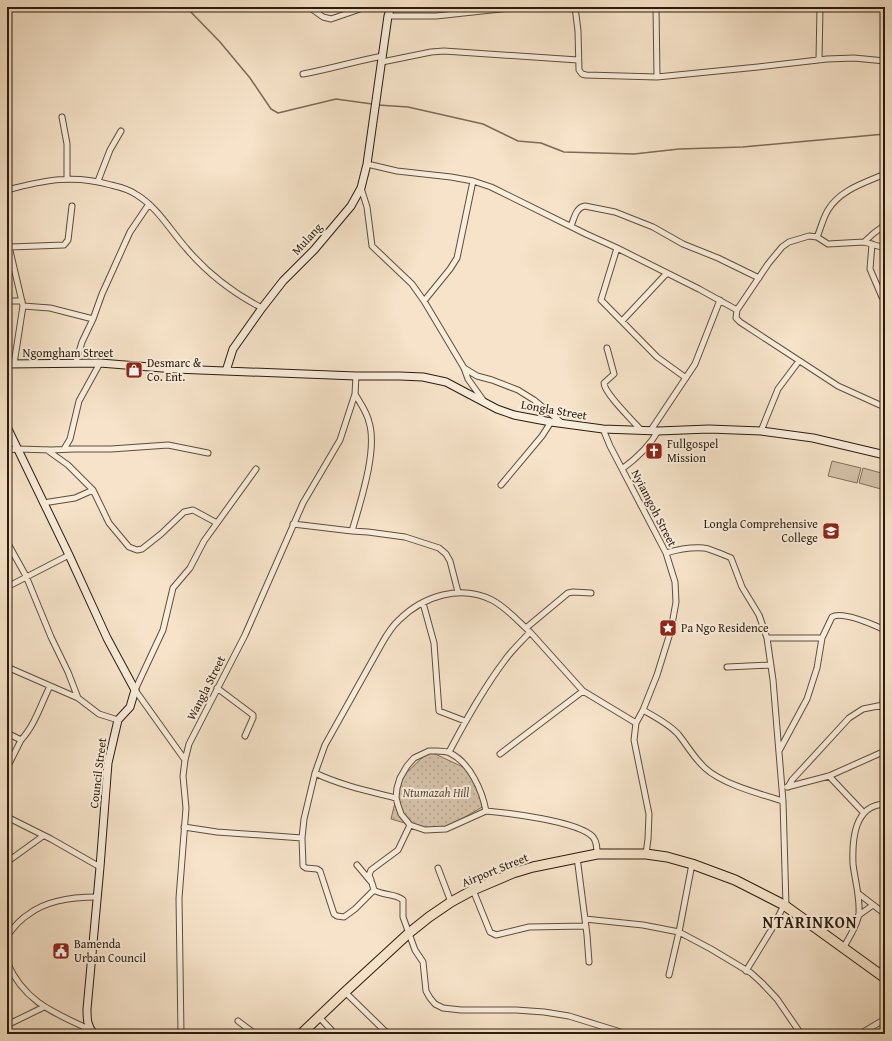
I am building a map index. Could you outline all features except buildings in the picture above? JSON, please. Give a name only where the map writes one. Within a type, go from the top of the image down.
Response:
[{"type":"highway","name":"Airport Street","points":[[302,1034],[409,933],[451,902],[473,890],[514,873],[533,867],[597,854],[646,854],[667,857],[692,864],[735,880],[785,905],[885,978]]},
{"type":"main road","name":"Mulang","points":[[226,371],[233,349],[262,308],[283,282],[314,250],[351,206],[361,188],[367,164],[388,16],[391,7]]},
{"type":"main road","name":"Ngomgham Street","points":[[11,364],[76,362],[175,370],[226,371]]},
{"type":"main road","name":"Longla Street","points":[[226,371],[423,377],[444,381],[497,409],[514,415],[551,422],[603,429],[621,428],[654,431],[709,429],[761,431],[813,438],[885,455]]},
{"type":"main road","points":[[7,427],[69,555],[106,638],[134,690]]},
{"type":"main road","name":"Council Street","points":[[92,1032],[87,1020],[87,1009],[108,763],[118,720],[130,707],[134,690]]},
{"type":"street","points":[[309,7],[323,17],[331,19],[366,7]]},
{"type":"street","points":[[388,16],[436,16],[520,7]]},
{"type":"street","points":[[575,7],[578,31],[579,70],[582,74],[586,75],[657,77],[819,60],[854,58],[885,61]]},
{"type":"street","points":[[656,7],[657,77]]},
{"type":"street","points":[[819,60],[820,7]]},
{"type":"street","points":[[303,74],[329,69],[352,62],[444,51],[578,60]]},
{"type":"street","points":[[62,117],[67,144],[67,178]]},
{"type":"street","points":[[98,181],[110,150],[120,131]]},
{"type":"street","points":[[367,164],[397,171],[473,181],[491,187],[617,248],[737,310]]},
{"type":"street","points":[[817,237],[827,212],[834,201],[844,192],[885,174]]},
{"type":"street","points":[[7,190],[50,180],[67,178],[98,181],[136,194],[149,204],[166,222],[185,248],[217,280],[262,308]]},
{"type":"street","points":[[424,301],[457,258],[473,181]]},
{"type":"street","points":[[361,188],[367,207],[372,246],[412,284],[424,301],[464,368],[468,379],[483,401]]},
{"type":"street","points":[[76,362],[82,342],[130,232],[149,204]]},
{"type":"street","points":[[10,247],[64,245],[68,240],[72,206]]},
{"type":"street","points":[[571,226],[578,209],[581,206],[615,212],[652,227],[683,244],[718,258],[759,278]]},
{"type":"street","points":[[864,242],[874,232],[885,225]]},
{"type":"street","points":[[880,405],[838,386],[736,318],[737,310],[759,278],[782,247],[789,242],[809,236],[817,237],[828,244],[864,242],[885,248]]},
{"type":"street","points":[[7,238],[23,303],[11,364]]},
{"type":"street","points":[[872,244],[870,268],[882,297]]},
{"type":"street","points":[[617,248],[602,300],[657,357],[686,378]]},
{"type":"street","points":[[622,321],[667,273]]},
{"type":"street","points":[[622,468],[645,450],[654,431],[696,364],[720,300]]},
{"type":"street","points":[[7,301],[50,308],[93,319]]},
{"type":"street","points":[[607,348],[614,374],[604,383],[605,388],[619,407],[641,430]]},
{"type":"street","points":[[761,431],[778,389],[799,361]]},
{"type":"street","points":[[64,449],[70,439],[80,401],[100,363]]},
{"type":"street","points":[[464,368],[477,376],[518,390],[549,411],[563,424]]},
{"type":"street","name":"Wangla Street","points":[[181,1034],[180,898],[186,808],[183,776],[184,760],[189,744],[245,635],[293,524],[340,440],[355,394],[356,376]]},
{"type":"street","points":[[352,532],[370,459],[371,431],[369,421],[355,394]]},
{"type":"street","points":[[501,485],[538,441],[551,422]]},
{"type":"street","name":"Nyiamgoh Street","points":[[603,429],[666,552],[674,582],[676,602],[674,617],[657,675],[643,710],[636,723],[634,740],[649,814],[646,854]]},
{"type":"street","points":[[70,439],[74,448]]},
{"type":"street","points":[[7,450],[74,448],[111,450],[168,445],[208,452]]},
{"type":"street","points":[[47,450],[68,465],[92,490],[109,523],[129,547],[137,550],[142,549],[161,534],[184,512],[193,510],[217,523]]},
{"type":"street","points":[[184,760],[134,690],[163,630],[173,588],[190,568],[204,541],[227,507],[256,469]]},
{"type":"street","points":[[44,503],[75,498],[92,490]]},
{"type":"street","points":[[293,524],[352,532],[368,532],[406,537],[439,548],[446,554],[450,561],[458,592]]},
{"type":"street","points":[[7,542],[26,576],[78,698]]},
{"type":"street","points":[[666,552],[686,548],[706,548],[715,553],[731,558],[742,587],[759,615],[767,638],[773,680],[783,801],[785,905],[746,971]]},
{"type":"street","points":[[7,587],[69,555]]},
{"type":"street","points":[[374,890],[355,909],[344,917],[334,914],[320,871],[303,866],[302,838],[306,806],[315,773],[325,745],[361,679],[389,631],[398,620],[423,603],[442,595],[458,592],[476,595],[491,600],[502,606],[530,632],[583,691],[636,723]]},
{"type":"street","points":[[526,628],[568,593],[591,593]]},
{"type":"street","points":[[423,603],[434,643],[439,710],[465,721]]},
{"type":"street","points":[[778,751],[810,691],[817,668],[822,638],[832,617],[837,615],[847,616],[885,630]]},
{"type":"street","points":[[449,752],[465,721],[505,660],[530,632]]},
{"type":"street","points":[[767,638],[822,638]]},
{"type":"street","points":[[727,667],[771,665]]},
{"type":"street","points":[[7,667],[78,698],[99,714],[118,720]]},
{"type":"street","points":[[885,672],[883,705],[885,723]]},
{"type":"street","points":[[7,768],[21,740],[34,722],[50,686]]},
{"type":"street","points":[[217,688],[253,715],[245,736]]},
{"type":"street","points":[[500,754],[583,691]]},
{"type":"street","points":[[788,787],[792,780],[849,718],[863,709],[883,705]]},
{"type":"street","points":[[643,710],[668,725],[678,734],[704,768],[714,775],[755,792],[783,801]]},
{"type":"street","points":[[7,733],[21,740]]},
{"type":"street","points":[[486,811],[481,792],[471,773],[449,752],[429,750],[414,758],[400,778],[396,798],[402,814],[410,825],[425,830],[446,829],[486,811],[517,814],[567,824],[587,832],[596,842],[597,854]]},
{"type":"street","points":[[782,788],[829,776],[885,751]]},
{"type":"street","points":[[315,773],[331,781],[347,786],[396,798]]},
{"type":"street","points":[[829,776],[864,812]]},
{"type":"street","points":[[844,947],[859,915],[859,894],[853,865],[853,843],[856,827],[864,812],[872,806],[885,804]]},
{"type":"street","points":[[7,817],[100,867]]},
{"type":"street","points":[[410,825],[398,850],[371,870],[369,875],[374,890],[380,894],[396,896],[403,900],[403,917],[415,950],[423,962],[426,991],[430,998],[443,1008],[461,1010],[516,1010],[544,1012],[569,1016],[627,1034]]},
{"type":"street","points":[[184,827],[217,832],[302,838]]},
{"type":"street","points":[[7,862],[43,836]]},
{"type":"street","points":[[577,857],[589,962]]},
{"type":"street","points":[[669,976],[692,864]]},
{"type":"street","points":[[357,865],[372,883]]},
{"type":"street","points":[[438,868],[451,902]]},
{"type":"street","points":[[473,890],[492,934],[496,935],[529,927],[586,926]]},
{"type":"street","points":[[859,894],[885,914]]},
{"type":"street","points":[[7,936],[29,913],[45,906],[78,897],[97,897]]},
{"type":"street","points":[[859,915],[873,905]]},
{"type":"street","points":[[585,918],[644,925],[679,932],[711,949],[751,973],[762,983],[777,999],[801,1034]]},
{"type":"street","points":[[7,962],[12,974],[21,988],[44,1007],[92,1032]]},
{"type":"street","points":[[345,992],[388,1034]]},
{"type":"street","points":[[7,1025],[44,1007]]},
{"type":"street","points":[[319,1017],[335,1034]]},
{"type":"street","points":[[860,1034],[868,1032],[885,1019]]},
{"type":"street","points":[[238,1022],[255,1034]]},
{"type":"green space","points":[[832,461],[861,468],[857,483],[828,476]]},
{"type":"green space","points":[[863,468],[885,474],[881,489],[859,483]]},
{"type":"green space","name":"Ntumazah Hill","points":[[429,751],[467,769],[481,792],[484,806],[444,829],[425,829],[391,819],[401,778]]},
{"type":"waterway","points":[[186,7],[220,42],[250,78],[271,109],[278,113],[336,99],[372,104]]},
{"type":"waterway","points":[[378,105],[408,107],[483,124],[518,141],[541,143],[564,152],[634,154],[679,149],[743,147],[885,134]]},
{"type":"place","name":"Desmarc & Co. Ent.","points":[[134,370]]},
{"type":"place","name":"Fullgospel Mission","points":[[654,451]]},
{"type":"place","name":"Longla Comprehensive College","points":[[831,531]]},
{"type":"place","name":"Pa Ngo Residence","points":[[668,628]]},
{"type":"place","name":"Bamenda Urban Council","points":[[61,951]]},
{"type":"district","name":"NTARINKON","points":[[810,922]]}]
